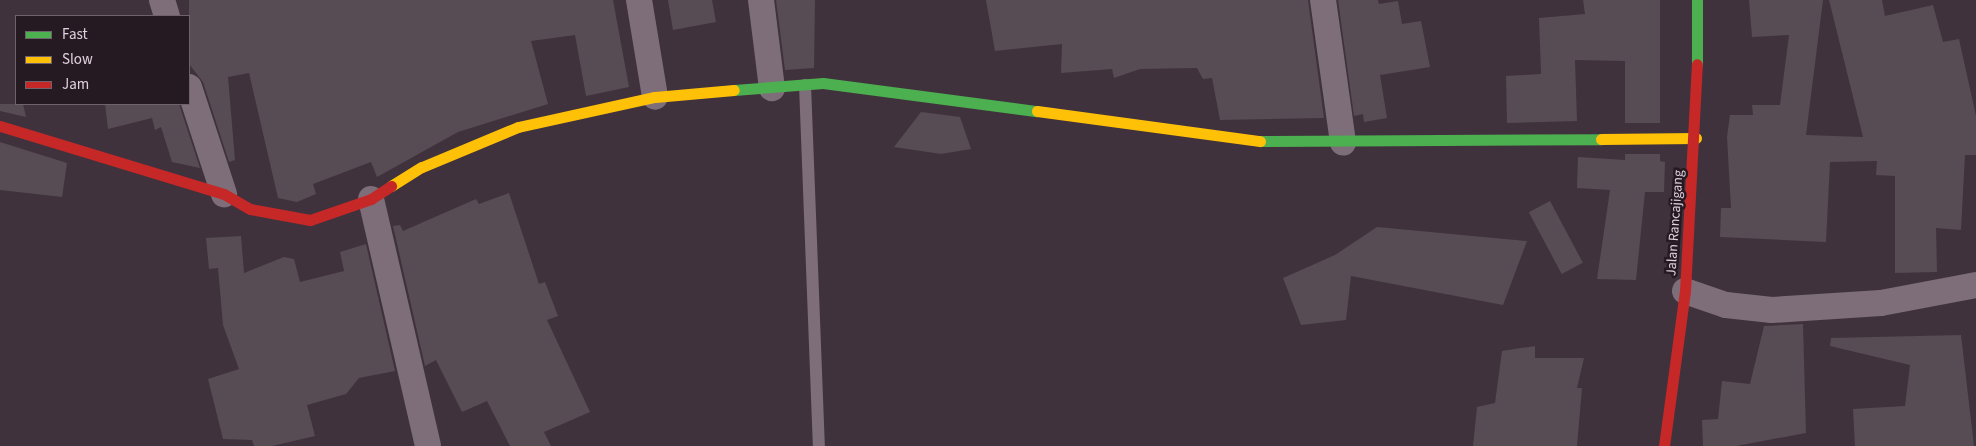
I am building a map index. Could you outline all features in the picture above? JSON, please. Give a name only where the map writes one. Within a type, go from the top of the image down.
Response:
[{"type":"street","points":[[162,0],[167,15]]},
{"type":"street","points":[[639,0],[656,97]]},
{"type":"street","points":[[761,0],[772,88]]},
{"type":"street","points":[[1323,0],[1344,143]]},
{"type":"street","name":"Jalan Rancajigang","points":[[1664,446],[1685,292],[1696,138],[1697,0]]},
{"type":"street","points":[[0,126],[224,194],[250,210],[310,220],[371,199],[422,167],[518,127],[656,97],[823,83],[1277,143],[1696,138]]},
{"type":"street","points":[[190,90],[224,194]]},
{"type":"street","points":[[371,199],[428,446]]},
{"type":"street","points":[[1685,292],[1726,305],[1772,310],[1881,303],[1976,285]]},
{"type":"lane","points":[[805,85],[819,446]]},
{"type":"building","points":[[189,0],[613,0],[629,87],[586,96],[575,35],[531,41],[548,104],[458,132],[377,177],[371,162],[313,184],[316,194],[297,202],[278,198],[249,73],[228,77],[235,160],[229,162],[203,82],[190,65]]},
{"type":"building","points":[[668,0],[712,0],[716,22],[673,30]]},
{"type":"building","points":[[776,0],[815,0],[814,68],[785,70]]},
{"type":"building","points":[[986,0],[1308,0],[1324,118],[1220,120],[1212,78],[1203,79],[1197,68],[1140,69],[1114,78],[1112,69],[1061,73],[1062,44],[995,51]]},
{"type":"building","points":[[1338,0],[1378,0],[1379,4],[1398,1],[1402,24],[1421,21],[1430,67],[1380,75],[1387,118],[1364,122],[1363,114],[1354,116]]},
{"type":"building","points":[[1583,0],[1660,0],[1660,123],[1625,123],[1625,61],[1575,60],[1577,121],[1507,123],[1506,76],[1541,74],[1539,18],[1585,14]]},
{"type":"building","points":[[1749,0],[1823,0],[1806,135],[1863,137],[1829,0],[1882,0],[1885,16],[1933,5],[1943,42],[1959,39],[1976,116],[1976,155],[1965,155],[1961,230],[1936,228],[1937,272],[1895,273],[1895,176],[1876,175],[1877,161],[1830,162],[1826,242],[1720,237],[1721,208],[1731,208],[1727,137],[1730,115],[1753,115],[1752,105],[1780,105],[1789,35],[1752,37]]},
{"type":"building","points":[[0,104],[23,105],[26,117],[0,111]]},
{"type":"building","points":[[105,105],[179,105],[200,168],[172,162],[161,127],[155,130],[152,118],[108,129]]},
{"type":"building","points":[[921,112],[960,117],[971,149],[941,154],[894,147]]},
{"type":"building","points":[[0,142],[67,163],[62,197],[0,190]]},
{"type":"building","points":[[1625,154],[1660,154],[1660,161],[1665,162],[1664,192],[1645,192],[1636,280],[1597,279],[1610,190],[1577,188],[1578,157],[1625,160]]},
{"type":"building","points":[[509,193],[539,284],[545,282],[558,316],[547,320],[590,412],[544,432],[551,446],[510,446],[487,401],[462,412],[436,360],[425,366],[393,226],[400,225],[403,231],[476,199],[479,204]]},
{"type":"building","points":[[1550,201],[1583,263],[1562,274],[1529,212]]},
{"type":"building","points":[[1377,227],[1527,241],[1503,305],[1351,276],[1346,320],[1301,325],[1283,278],[1335,255]]},
{"type":"building","points":[[241,236],[244,273],[284,257],[294,259],[300,282],[344,271],[340,252],[366,244],[395,371],[359,378],[346,394],[307,405],[315,436],[272,446],[254,446],[252,440],[223,439],[208,379],[239,369],[223,325],[218,268],[209,269],[206,238]]},
{"type":"building","points":[[1803,324],[1806,433],[1736,446],[1703,446],[1702,420],[1718,419],[1722,381],[1750,384],[1764,326]]},
{"type":"building","points":[[1961,335],[1974,446],[1855,446],[1853,409],[1905,406],[1910,365],[1830,346],[1831,338]]},
{"type":"building","points":[[1535,346],[1535,358],[1584,358],[1577,388],[1582,388],[1577,446],[1473,446],[1477,407],[1495,403],[1502,351]]},
{"type":"traffic: fast","points":[[1697,0],[1697,64]]},
{"type":"traffic: fast","points":[[734,90],[823,83],[1037,111]]},
{"type":"traffic: fast","points":[[1260,141],[1601,139]]},
{"type":"traffic: slow","points":[[391,186],[422,167],[518,127],[655,97],[734,90]]},
{"type":"traffic: slow","points":[[1037,111],[1260,141]]},
{"type":"traffic: slow","points":[[1601,139],[1696,138]]},
{"type":"traffic: jam","points":[[1664,446],[1685,291],[1697,64]]},
{"type":"traffic: jam","points":[[0,126],[224,194],[250,209],[310,220],[371,199],[391,186]]}]
